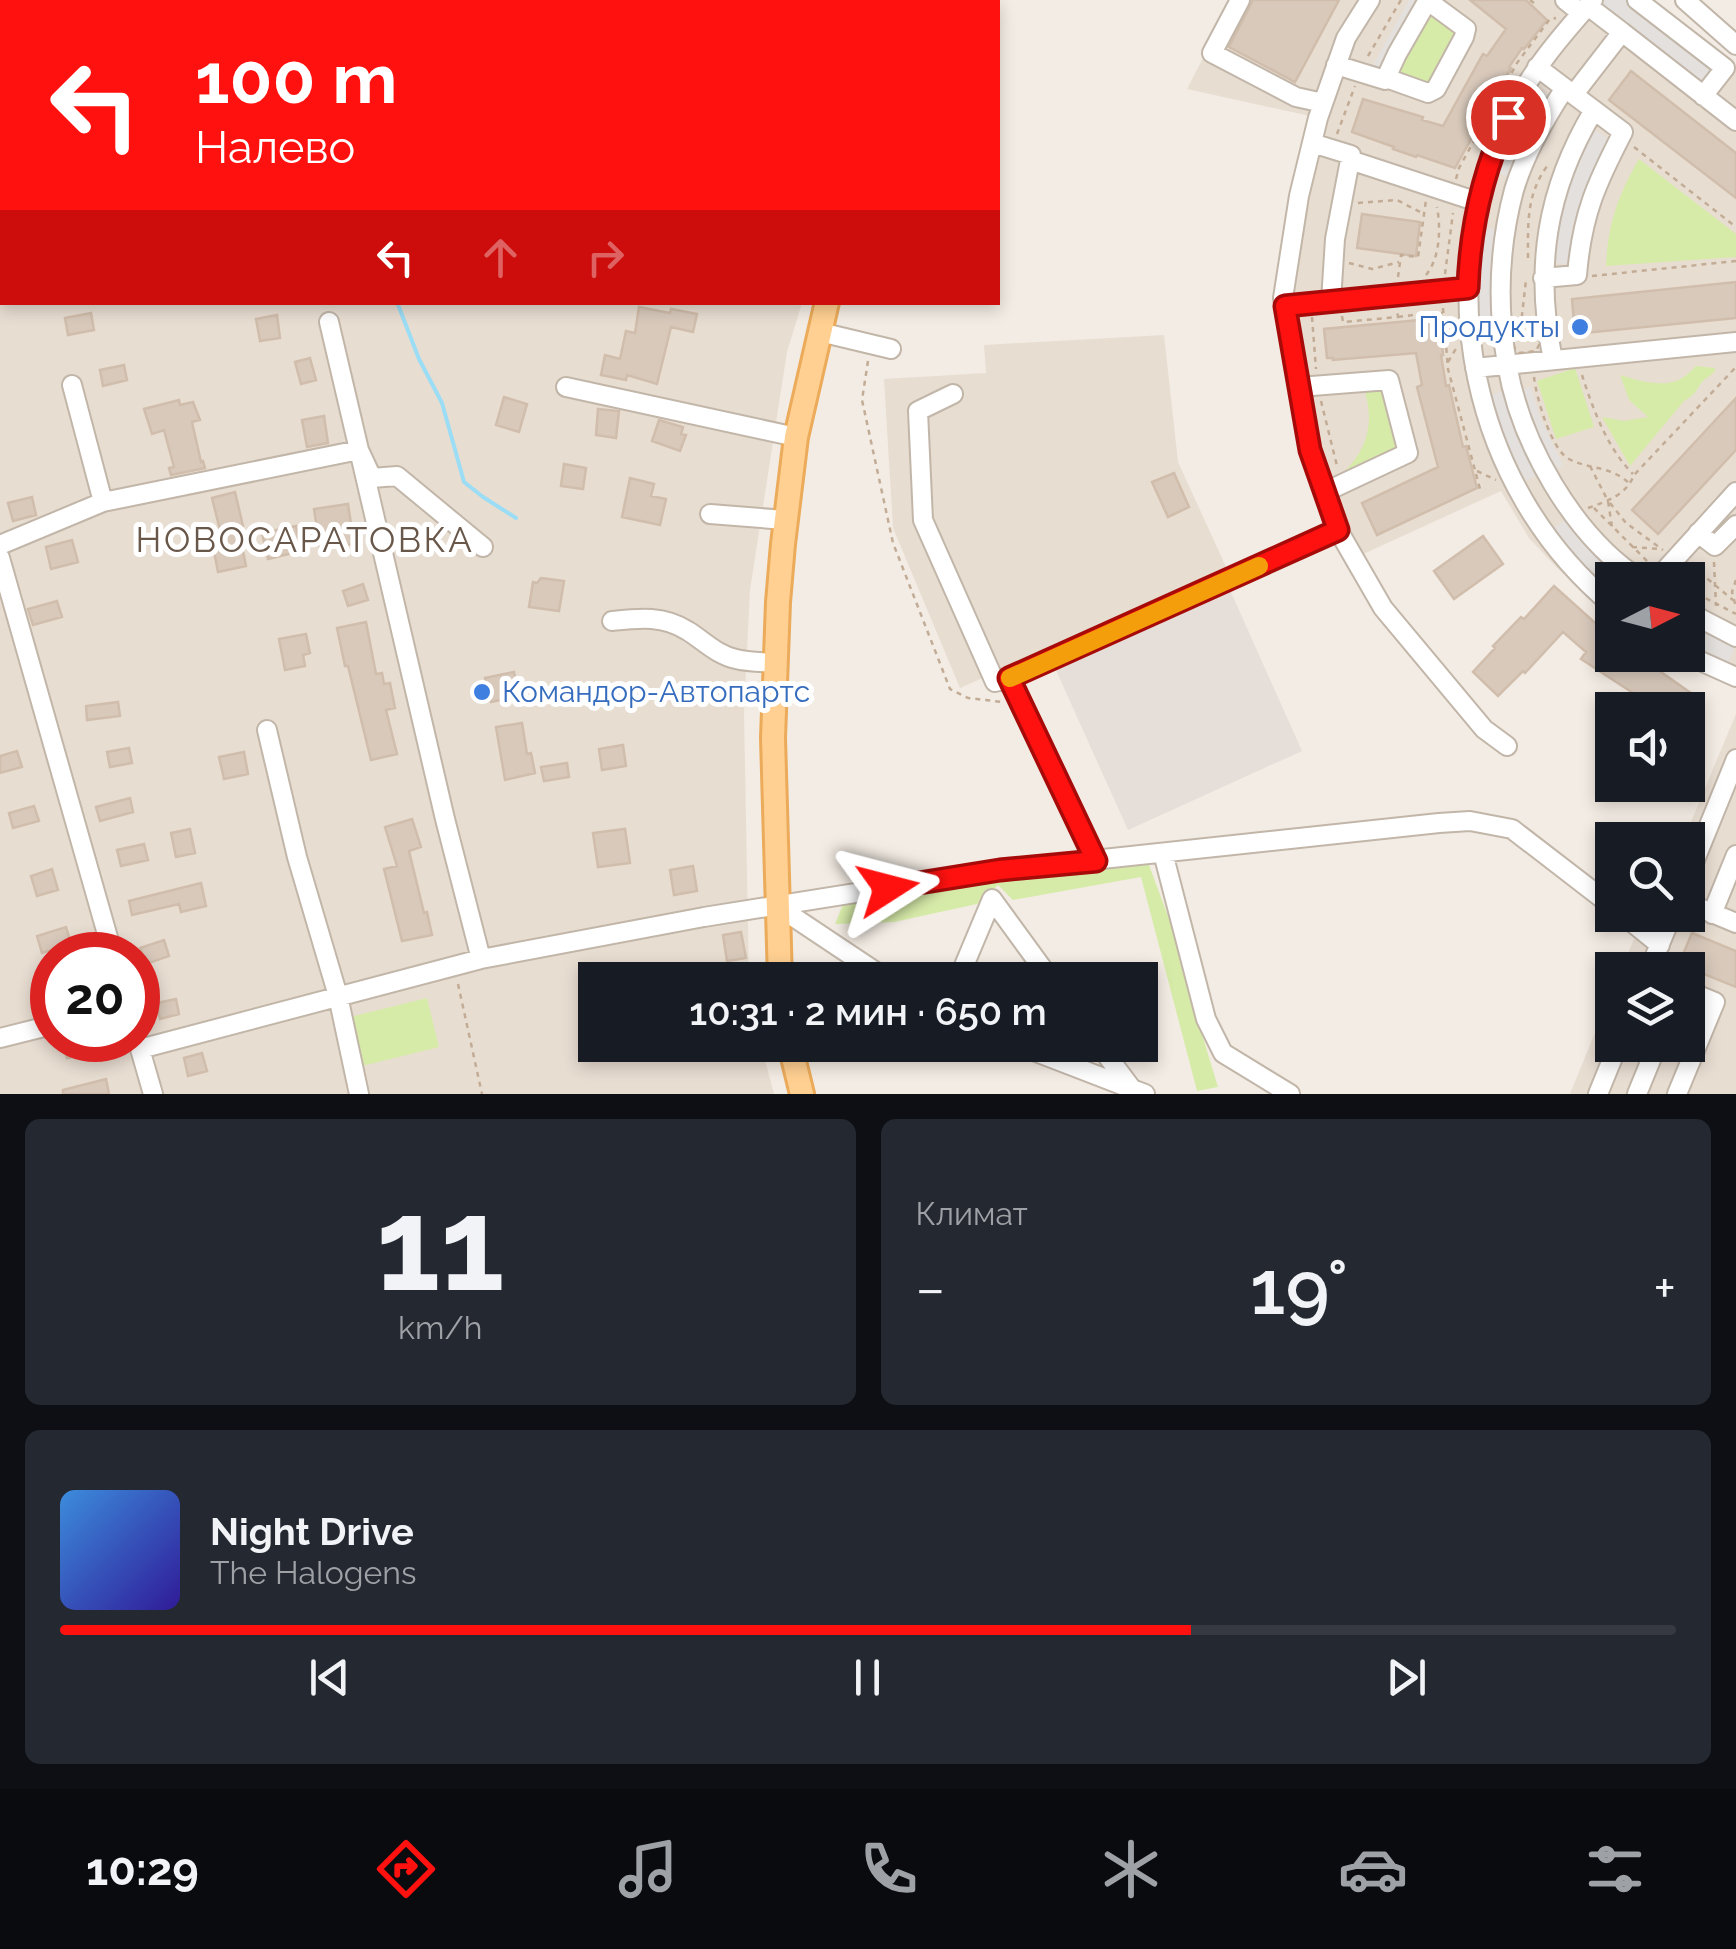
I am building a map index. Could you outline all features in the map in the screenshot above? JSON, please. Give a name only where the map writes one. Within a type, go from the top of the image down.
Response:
[{"type":"main road","points":[[779,962],[773,738],[785,520],[796,437],[826,305]]},
{"type":"main road","points":[[794,1062],[802,1094]]},
{"type":"street","points":[[1240,0],[1212,53],[1296,96],[1323,103]]},
{"type":"street","points":[[1370,0],[1346,38],[1323,103],[1299,196],[1284,298],[1310,450],[1338,530],[1383,608],[1484,729],[1507,746]]},
{"type":"street","points":[[1336,65],[1428,92],[1436,89],[1466,29],[1428,0],[1386,78]]},
{"type":"street","points":[[1564,0],[1587,6],[1736,121]]},
{"type":"street","points":[[1637,0],[1725,68],[1704,96]]},
{"type":"street","points":[[1685,0],[1736,44]]},
{"type":"street","points":[[1587,6],[1538,67],[1503,129],[1478,202],[1468,288],[1474,368],[1502,458],[1547,536],[1595,588]]},
{"type":"street","points":[[1619,562],[1573,514],[1548,474],[1522,417],[1507,365],[1501,284],[1508,217],[1522,167],[1540,126],[1622,32]]},
{"type":"street","points":[[1538,67],[1623,132],[1592,194],[1577,275],[1543,278]]},
{"type":"street","points":[[1554,360],[1545,316],[1547,230],[1558,184],[1594,110]]},
{"type":"street","points":[[1312,142],[1351,156],[1335,238],[1332,301]]},
{"type":"street","points":[[1350,160],[1430,190],[1478,202]]},
{"type":"street","points":[[1285,306],[1468,288]]},
{"type":"street","points":[[330,322],[444,818],[481,959]]},
{"type":"street","points":[[820,332],[891,349]]},
{"type":"street","points":[[1474,368],[1736,342]]},
{"type":"street","points":[[1299,387],[1389,380],[1408,453],[1325,492]]},
{"type":"street","points":[[72,385],[103,502]]},
{"type":"street","points":[[566,387],[796,437]]},
{"type":"street","points":[[952,394],[918,411],[923,520],[995,682],[1338,530]]},
{"type":"street","points":[[0,545],[103,502],[359,450]]},
{"type":"street","points":[[359,450],[372,478],[397,476],[483,547]]},
{"type":"street","points":[[1664,562],[1668,553],[1698,534],[1736,492]]},
{"type":"street","points":[[710,514],[785,520]]},
{"type":"street","points":[[1698,534],[1715,546],[1736,525]]},
{"type":"street","points":[[0,558],[8,616],[106,932]]},
{"type":"street","points":[[612,621],[649,618],[667,622],[734,659],[775,663]]},
{"type":"street","points":[[1705,621],[1736,637]]},
{"type":"street","points":[[1705,663],[1736,677]]},
{"type":"street","points":[[1009,678],[1096,861]]},
{"type":"street","points":[[267,730],[297,857],[338,996],[359,1094]]},
{"type":"street","points":[[1705,835],[1735,761]]},
{"type":"street","points":[[160,1039],[481,959],[686,920],[1000,870],[1470,820],[1512,829],[1595,893]]},
{"type":"street","points":[[1163,853],[1206,1019],[1222,1052],[1290,1094]]},
{"type":"street","points":[[1712,914],[1736,855]]},
{"type":"street","points":[[966,962],[992,899],[1039,962]]},
{"type":"street","points":[[777,906],[861,962]]},
{"type":"street","points":[[1705,911],[1736,924]]},
{"type":"street","points":[[1644,932],[1660,945]]},
{"type":"street","points":[[1657,952],[1665,932]]},
{"type":"street","points":[[1705,998],[1715,1002],[1705,1026]]},
{"type":"street","points":[[0,1038],[30,1030]]},
{"type":"street","points":[[144,1062],[153,1094]]},
{"type":"street","points":[[1061,1062],[1138,1092]]},
{"type":"street","points":[[1114,1062],[1138,1092]]},
{"type":"street","points":[[1598,1094],[1611,1062]]},
{"type":"street","points":[[1637,1094],[1650,1062]]},
{"type":"street","points":[[1677,1094],[1690,1062]]},
{"type":"path","points":[[1620,137],[1736,227]]},
{"type":"path","points":[[1344,262],[1372,269],[1400,259],[1401,255],[1418,257],[1430,190]]},
{"type":"path","points":[[1420,280],[1430,272],[1436,257],[1439,217],[1430,190]]},
{"type":"path","points":[[1458,195],[1448,246],[1443,312],[1448,369],[1480,488]]},
{"type":"path","points":[[1352,203],[1397,200],[1423,213]]},
{"type":"path","points":[[1503,250],[1544,254]]},
{"type":"path","points":[[1588,276],[1736,261]]},
{"type":"path","points":[[1420,314],[1443,312]]},
{"type":"path","points":[[1535,336],[1540,347],[1519,353],[1514,346],[1517,338],[1535,336]]},
{"type":"path","points":[[871,344],[862,400],[892,544],[950,689],[968,698],[1010,703],[1024,710]]},
{"type":"path","points":[[1578,358],[1601,424],[1634,475]]},
{"type":"path","points":[[1532,362],[1543,413],[1561,453],[1570,460],[1616,472],[1630,484]]},
{"type":"path","points":[[1573,514],[1617,498],[1736,366]]},
{"type":"path","points":[[1590,466],[1614,512],[1626,524],[1733,600]]},
{"type":"path","points":[[1608,501],[1612,528]]},
{"type":"path","points":[[1593,507],[1644,562]]},
{"type":"path","points":[[1715,546],[1716,606]]},
{"type":"path","points":[[1630,547],[1668,553]]},
{"type":"path","points":[[1736,580],[1732,592],[1736,607]]},
{"type":"path","points":[[1705,599],[1736,614]]},
{"type":"path","points":[[455,968],[482,1094]]},
{"type":"shaded area","points":[[1233,0],[1655,0],[1736,71],[1736,685],[1705,671],[1705,562],[1595,562],[1595,602],[1529,538],[1501,491],[1359,556],[1320,516],[1299,451],[1274,299],[1310,116],[1187,89]]},
{"type":"shaded area","points":[[1409,0],[1423,0],[1381,72],[1372,67]]},
{"type":"shaded area","points":[[1600,0],[1626,0],[1715,70],[1701,88],[1596,6]]},
{"type":"shaded area","points":[[1533,86],[1551,96],[1513,179],[1493,171]]},
{"type":"shaded area","points":[[1593,129],[1612,141],[1572,265],[1550,262],[1558,216],[1572,171]]},
{"type":"shaded area","points":[[1481,227],[1501,230],[1498,338],[1478,340],[1475,312]]},
{"type":"shaded area","points":[[0,305],[801,305],[787,352],[750,590],[744,712],[749,962],[578,962],[578,1062],[766,1062],[774,1094],[0,1094]]},
{"type":"shaded area","points":[[1164,335],[1178,462],[1227,569],[960,688],[893,528],[884,379],[986,373],[984,345]]},
{"type":"shaded area","points":[[1531,387],[1563,465],[1554,471],[1540,445],[1521,390]]},
{"type":"shaded area","points":[[1507,390],[1541,473],[1522,483],[1486,396]]},
{"type":"shaded area","points":[[1568,518],[1610,562],[1595,562],[1595,579],[1551,531]]},
{"type":"shaded area","points":[[1230,590],[1302,751],[1128,830],[1055,668]]},
{"type":"shaded area","points":[[1705,629],[1736,644],[1727,666],[1705,656]]},
{"type":"shaded area","points":[[1736,714],[1736,1094],[1570,1094],[1595,1033],[1595,1062],[1705,1062],[1705,952],[1629,952],[1637,932],[1705,932],[1705,822],[1691,822],[1699,802],[1705,802],[1705,788]]},
{"type":"green space","points":[[1431,8],[1459,31],[1431,86],[1393,76]]},
{"type":"green space","points":[[1639,159],[1736,234],[1736,257],[1606,266],[1615,210]]},
{"type":"green space","points":[[1696,366],[1715,371],[1684,401],[1630,466],[1602,417],[1624,421],[1648,417],[1629,400],[1620,375],[1669,383],[1681,379]]},
{"type":"green space","points":[[1575,368],[1594,427],[1556,439],[1537,381]]},
{"type":"green space","points":[[1363,386],[1384,386],[1402,449],[1346,479],[1344,472],[1359,453],[1367,432],[1369,410]]},
{"type":"green space","points":[[1148,862],[1197,995],[1198,1021],[1218,1087],[1197,1091],[1141,877],[1013,900],[998,885],[977,904],[894,922],[835,924],[844,902]]},
{"type":"green space","points":[[427,998],[439,1047],[362,1066],[350,1017]]},
{"type":"building","points":[[1253,0],[1339,0],[1295,82],[1229,47]]},
{"type":"building","points":[[1470,0],[1526,0],[1547,20],[1509,67],[1455,168],[1352,132],[1363,99],[1443,126],[1483,54],[1487,56],[1506,29]]},
{"type":"building","points":[[1631,71],[1736,153],[1736,198],[1609,100]]},
{"type":"building","points":[[1362,214],[1420,222],[1416,256],[1357,248]]},
{"type":"building","points":[[1736,282],[1736,318],[1575,334],[1572,299]]},
{"type":"building","points":[[639,307],[697,314],[693,332],[671,327],[657,384],[627,375],[626,380],[601,375],[605,355],[620,359],[626,331],[635,333]]},
{"type":"building","points":[[91,313],[94,330],[68,335],[65,318]]},
{"type":"building","points":[[277,315],[280,338],[260,341],[256,319]]},
{"type":"building","points":[[1440,318],[1446,386],[1449,385],[1477,488],[1377,535],[1362,503],[1438,467],[1417,387],[1422,385],[1416,353],[1333,360],[1327,358],[1324,329]]},
{"type":"building","points":[[310,358],[316,380],[301,384],[295,362]]},
{"type":"building","points":[[124,365],[127,380],[103,386],[100,370]]},
{"type":"building","points":[[504,397],[527,404],[519,432],[496,425]]},
{"type":"building","points":[[1736,398],[1736,450],[1658,534],[1632,510]]},
{"type":"building","points":[[179,400],[180,405],[193,402],[200,420],[192,422],[205,468],[171,475],[169,468],[174,467],[164,430],[152,434],[144,409]]},
{"type":"building","points":[[598,409],[619,411],[616,438],[596,435]]},
{"type":"building","points":[[324,416],[328,443],[307,447],[302,420]]},
{"type":"building","points":[[659,420],[683,427],[681,434],[686,435],[680,451],[652,441]]},
{"type":"building","points":[[564,464],[586,468],[583,489],[561,486]]},
{"type":"building","points":[[1174,473],[1189,507],[1168,517],[1152,482]]},
{"type":"building","points":[[630,478],[654,484],[651,496],[666,499],[660,525],[622,517]]},
{"type":"building","points":[[235,492],[246,566],[218,572],[212,541],[222,538],[212,498]]},
{"type":"building","points":[[32,497],[36,515],[13,521],[8,503]]},
{"type":"building","points":[[348,504],[354,544],[320,549],[314,509]]},
{"type":"building","points":[[296,526],[301,551],[268,559],[262,533]]},
{"type":"building","points":[[1483,536],[1503,564],[1454,599],[1434,571]]},
{"type":"building","points":[[72,540],[78,562],[51,569],[46,547]]},
{"type":"building","points":[[541,578],[564,581],[559,611],[529,607],[533,582]]},
{"type":"building","points":[[363,584],[368,600],[348,606],[343,591]]},
{"type":"building","points":[[1554,586],[1595,623],[1595,668],[1581,659],[1586,652],[1563,632],[1498,696],[1473,672],[1493,646],[1521,617],[1524,619]]},
{"type":"building","points":[[57,601],[62,617],[33,625],[28,609]]},
{"type":"building","points":[[366,622],[376,674],[382,673],[384,684],[390,683],[395,708],[386,710],[397,754],[371,760],[337,628]]},
{"type":"building","points":[[306,634],[310,653],[303,655],[305,666],[285,670],[279,639]]},
{"type":"building","points":[[514,672],[519,696],[491,702],[485,678]]},
{"type":"building","points":[[1601,672],[1661,672],[1689,692],[1631,692]]},
{"type":"building","points":[[118,702],[120,716],[87,720],[86,706]]},
{"type":"building","points":[[522,723],[535,773],[505,780],[496,727]]},
{"type":"building","points":[[623,745],[626,766],[602,770],[599,749]]},
{"type":"building","points":[[129,748],[132,763],[110,767],[107,752]]},
{"type":"building","points":[[17,751],[22,767],[0,773],[0,756]]},
{"type":"building","points":[[244,752],[248,774],[224,779],[219,757]]},
{"type":"building","points":[[567,763],[569,777],[544,781],[541,767]]},
{"type":"building","points":[[130,798],[133,812],[100,821],[96,807]]},
{"type":"building","points":[[34,806],[39,821],[13,828],[9,813]]},
{"type":"building","points":[[412,819],[421,847],[409,851],[432,935],[402,941],[384,869],[397,866],[385,827]]},
{"type":"building","points":[[190,829],[195,853],[176,857],[171,833]]},
{"type":"building","points":[[625,829],[630,863],[598,867],[593,833]]},
{"type":"building","points":[[144,844],[148,860],[121,866],[117,850]]},
{"type":"building","points":[[693,866],[697,891],[674,895],[670,870]]},
{"type":"building","points":[[52,869],[58,890],[37,896],[31,876]]},
{"type":"building","points":[[201,883],[206,906],[181,912],[179,904],[132,915],[129,901]]},
{"type":"building","points":[[741,932],[746,958],[727,961],[723,935]]},
{"type":"building","points":[[1692,933],[1736,951],[1736,987],[1705,974],[1705,952],[1684,952]]},
{"type":"building","points":[[164,940],[169,956],[160,959],[160,941]]},
{"type":"building","points":[[176,999],[179,1014],[160,1019],[160,1002]]},
{"type":"building","points":[[202,1053],[207,1071],[188,1076],[184,1058]]},
{"type":"building","points":[[106,1079],[109,1094],[63,1094],[63,1090]]},
{"type":"waterway","points":[[398,305],[419,359],[442,403],[464,482],[516,518]]},
{"type":"slow traffic","points":[[1010,678],[1259,566]]},
{"type":"place","name":"Продукты","points":[[1580,327]]},
{"type":"place","name":"Командор-Автопартс","points":[[482,692]]},
{"type":"district","name":"НОВОСАРАТОВКА","points":[[305,540]]},
{"type":"route","points":[[888,888],[1000,870],[1096,861],[1009,678],[1338,530],[1310,450],[1285,306],[1468,288],[1479,199],[1508,117]]}]
